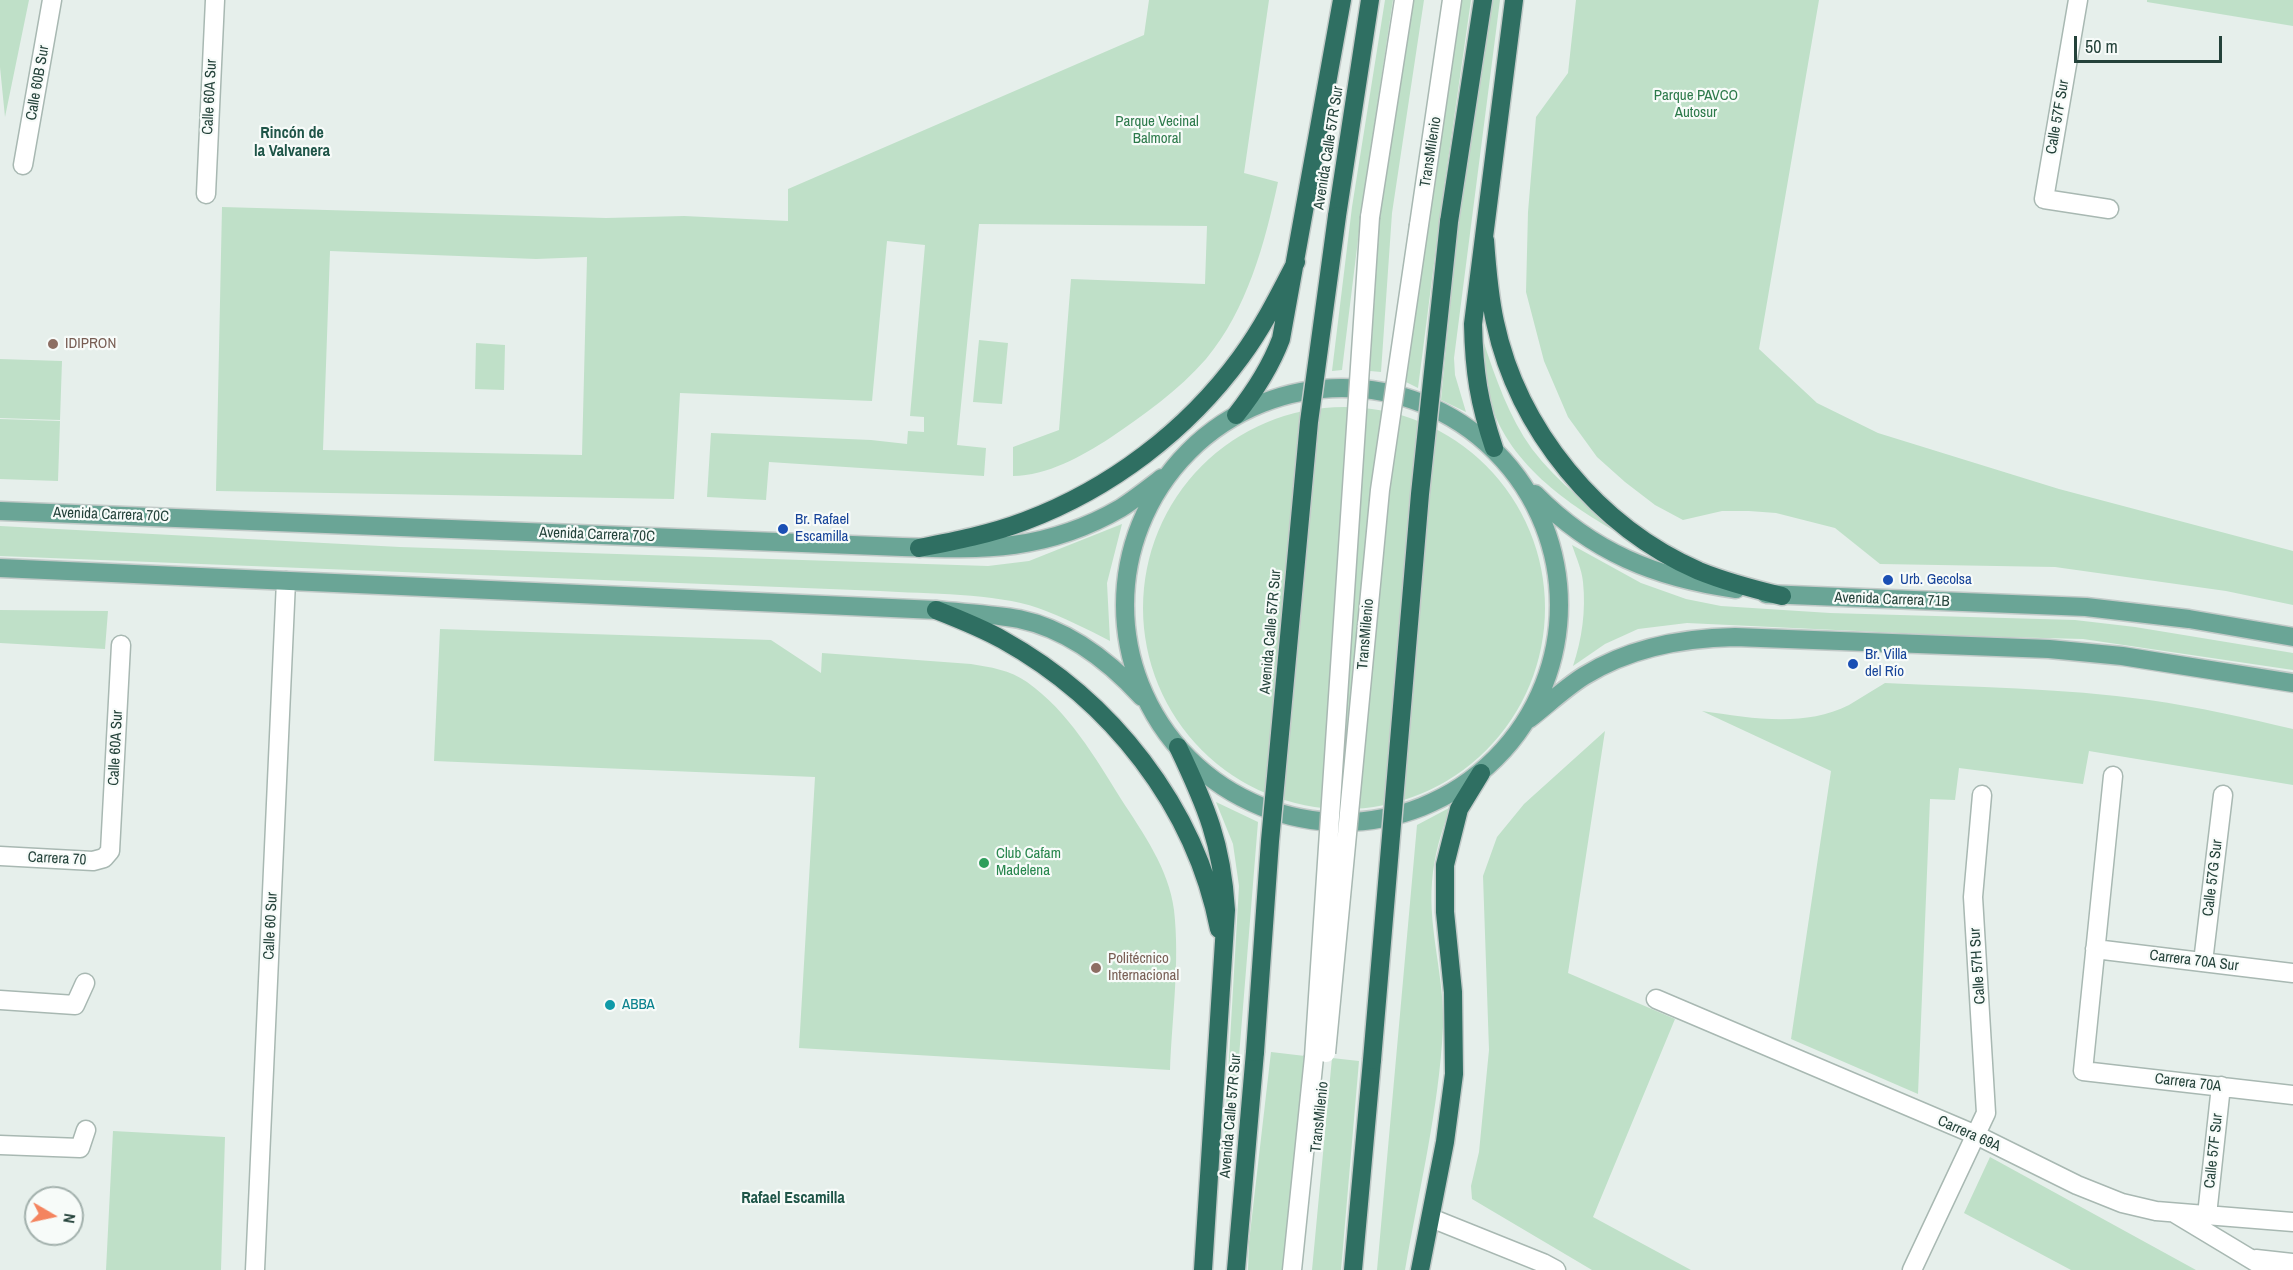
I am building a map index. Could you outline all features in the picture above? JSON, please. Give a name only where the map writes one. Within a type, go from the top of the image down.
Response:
[{"type":"highway","points":[[1236,415],[1257,389],[1273,360],[1281,339],[1342,0]]},
{"type":"highway","name":"Avenida Calle 57R Sur","points":[[1236,1270],[1270,841],[1308,422],[1370,0]]},
{"type":"highway","points":[[1353,1270],[1420,494],[1449,222],[1483,0]]},
{"type":"highway","points":[[1494,448],[1481,408],[1474,367],[1473,324],[1514,0]]},
{"type":"highway","points":[[1485,240],[1488,282],[1495,323],[1507,363],[1523,401],[1544,437],[1568,471],[1596,501],[1627,528],[1661,551],[1698,570],[1739,586],[1782,596]]},
{"type":"highway","points":[[919,548],[973,538],[1025,521],[1075,499],[1122,471],[1157,444],[1206,400],[1241,357],[1271,311],[1296,262]]},
{"type":"highway","points":[[936,610],[994,635],[1033,658],[1090,702],[1121,735],[1159,785],[1194,849],[1217,917],[1224,953]]},
{"type":"highway","points":[[1178,747],[1203,800],[1221,856],[1226,910],[1203,1270]]},
{"type":"highway","points":[[1420,1270],[1445,1142],[1454,1074],[1454,1024],[1444,896],[1445,865],[1459,809],[1481,773]]},
{"type":"main road","points":[[0,568],[936,610],[991,615],[1040,625],[1082,645],[1104,660],[1128,681],[1150,706],[1178,747],[1208,777],[1243,800],[1283,815],[1324,823],[1366,822],[1408,813],[1447,797],[1481,773],[1512,741],[1525,722],[1548,676],[1558,626],[1557,575],[1545,525],[1521,480],[1494,448],[1449,415],[1398,394],[1342,387],[1288,394],[1236,415],[1206,436],[1173,469],[1138,531],[1129,566],[1126,602],[1128,638],[1136,673],[1150,706]]},
{"type":"main road","name":"Avenida Carrera 70C","points":[[0,511],[919,548],[979,548],[1012,546],[1046,540],[1082,528],[1124,506],[1173,469]]},
{"type":"main road","name":"Avenida Carrera 71B","points":[[1521,480],[1552,512],[1586,538],[1610,553],[1680,580],[1782,596],[2086,608],[2189,619],[2293,637]]},
{"type":"main road","points":[[1525,722],[1583,677],[1614,660],[1645,649],[1702,638],[1735,637],[2049,649],[2121,656],[2293,683]]},
{"type":"street","name":"Calle 60B Sur","points":[[23,165],[52,0]]},
{"type":"street","name":"Calle 60A Sur","points":[[206,194],[215,0]]},
{"type":"street","name":"TransMilenio","points":[[1304,1270],[1320,1058],[1370,217],[1404,0]]},
{"type":"street","name":"TransMilenio","points":[[1292,1270],[1320,1058],[1379,502],[1452,0]]},
{"type":"street","name":"Calle 57F Sur","points":[[2078,0],[2044,199],[2109,210]]},
{"type":"street","name":"Calle 60 Sur","points":[[255,1270],[286,581]]},
{"type":"street","name":"Calle 60A Sur","points":[[110,851],[121,645]]},
{"type":"street","points":[[2096,949],[2113,776]]},
{"type":"street","name":"Calle 57H Sur","points":[[1912,1270],[1986,1113],[1973,897],[1982,795]]},
{"type":"street","name":"Calle 57G Sur","points":[[2203,962],[2223,795]]},
{"type":"street","name":"Carrera 70","points":[[0,856],[93,861],[104,858],[110,851]]},
{"type":"street","name":"Carrera 70A Sur","points":[[2096,949],[2293,973]]},
{"type":"street","name":"Carrera 70A","points":[[2096,949],[2084,1071],[2293,1095]]},
{"type":"street","points":[[0,1000],[75,1005],[85,983]]},
{"type":"street","name":"Carrera 69A","points":[[1656,999],[1976,1135],[2077,1185],[2122,1203],[2172,1212],[2293,1222]]},
{"type":"street","name":"Calle 57F Sur","points":[[2207,1215],[2221,1086]]},
{"type":"street","points":[[0,1145],[80,1148],[86,1130]]},
{"type":"street","points":[[2172,1212],[2269,1270]]},
{"type":"street","points":[[1431,1218],[1547,1268]]},
{"type":"street","points":[[2250,1259],[2293,1263]]},
{"type":"green space","points":[[0,0],[29,0],[5,117],[0,67]]},
{"type":"green space","name":"Parque Vecinal Balmoral","points":[[1149,0],[1269,0],[1244,173],[1278,182],[1252,275],[1233,319],[1220,340],[1196,370],[1161,402],[1110,438],[1076,458],[1039,473],[1013,476],[1013,447],[1059,430],[1071,279],[1205,284],[1207,226],[979,224],[957,445],[986,448],[984,476],[769,462],[766,500],[707,497],[711,433],[871,440],[907,444],[908,431],[924,432],[924,417],[910,416],[925,245],[887,241],[872,401],[680,393],[674,499],[216,491],[222,207],[606,218],[684,216],[788,221],[788,189],[1144,35]],"holes":[[[330,251],[536,259],[587,257],[582,455],[323,450]]]},
{"type":"green space","points":[[1385,0],[1393,0],[1362,207],[1342,370],[1332,371],[1352,207]]},
{"type":"green space","points":[[1414,0],[1424,0],[1392,213],[1381,372],[1370,371],[1380,213]]},
{"type":"green space","points":[[1458,0],[1471,0],[1418,388],[1406,382]]},
{"type":"green space","points":[[1492,0],[1500,0],[1454,358],[1455,375],[1466,412],[1441,400],[1459,211]]},
{"type":"green space","name":"Parque PAVCO Autosur","points":[[1576,0],[1819,0],[1759,349],[1817,403],[1878,433],[2059,489],[2293,551],[2293,605],[2226,591],[2055,567],[1880,564],[1835,528],[1776,513],[1749,511],[1722,511],[1683,520],[1655,505],[1625,482],[1597,457],[1568,417],[1544,361],[1526,292],[1528,212],[1536,117],[1568,73]]},
{"type":"green space","points":[[2147,0],[2293,0],[2293,26],[2147,2]]},
{"type":"green space","points":[[979,340],[1008,343],[1002,404],[973,402]]},
{"type":"green space","points":[[1483,340],[1510,410],[1532,449],[1564,484],[1625,537],[1582,510],[1541,479],[1509,441],[1488,395],[1484,375]]},
{"type":"green space","points":[[476,343],[505,345],[504,390],[475,389]]},
{"type":"green space","points":[[0,359],[62,361],[60,420],[0,418]]},
{"type":"green space","points":[[1344,407],[1383,411],[1421,422],[1456,441],[1486,466],[1511,496],[1530,531],[1541,569],[1545,608],[1541,647],[1530,685],[1511,720],[1486,750],[1456,775],[1421,794],[1383,805],[1344,809],[1305,805],[1267,794],[1232,775],[1202,750],[1177,720],[1158,685],[1147,647],[1143,608],[1147,569],[1158,531],[1177,496],[1202,466],[1232,441],[1267,422],[1305,411]]},
{"type":"green space","points":[[0,419],[60,421],[58,481],[0,479]]},
{"type":"green space","points":[[1122,524],[1107,583],[1110,641],[1038,608],[1002,599],[960,595],[0,556],[0,526],[400,547],[988,566],[1029,561]]},
{"type":"green space","points":[[1572,545],[1641,583],[1686,599],[1721,606],[1830,613],[2075,620],[2135,627],[2293,653],[2293,670],[2083,639],[1963,636],[1687,623],[1638,629],[1605,644],[1573,666],[1581,635],[1584,593],[1580,568]]},
{"type":"green space","points":[[0,610],[108,611],[105,649],[0,643]]},
{"type":"green space","name":"Club Cafam Madelena","points":[[440,629],[771,640],[821,673],[822,653],[971,664],[1000,670],[1027,682],[1055,707],[1080,736],[1146,838],[1167,880],[1176,930],[1170,1070],[799,1048],[815,777],[434,761]]},
{"type":"green space","points":[[1885,683],[2017,688],[2116,696],[2186,706],[2293,729],[2293,785],[2089,751],[2083,784],[1959,768],[1955,800],[1930,799],[1918,1094],[1791,1039],[1831,771],[1702,711],[1758,718],[1814,717],[1849,705]]},
{"type":"green space","points":[[1605,731],[1568,973],[1675,1019],[1593,1217],[1691,1270],[1592,1270],[1472,1199],[1471,1186],[1479,1152],[1489,1050],[1483,876],[1497,837],[1524,804]]},
{"type":"green space","points":[[1216,802],[1258,822],[1232,1143],[1224,1144],[1239,886],[1233,844]]},
{"type":"green space","points":[[1451,807],[1434,863],[1432,882],[1432,918],[1443,1009],[1441,1058],[1433,1119],[1405,1270],[1377,1270],[1417,825]]},
{"type":"green space","points":[[1271,1052],[1305,1056],[1284,1270],[1248,1270],[1249,1242]]},
{"type":"green space","points":[[1332,1058],[1359,1061],[1341,1270],[1312,1270]]},
{"type":"green space","points":[[113,1131],[225,1137],[221,1270],[106,1270]]},
{"type":"green space","points":[[1990,1157],[2196,1270],[2071,1270],[1964,1213]]},
{"type":"place","name":"IDIPRON","points":[[53,344]]},
{"type":"place","name":"Br. Rafael Escamilla","points":[[783,529]]},
{"type":"place","name":"Urb. Gecolsa","points":[[1888,580]]},
{"type":"place","name":"Br. Villa del Río","points":[[1853,664]]},
{"type":"place","name":"Club Cafam Madelena","points":[[984,863]]},
{"type":"place","name":"Politécnico Internacional","points":[[1096,968]]},
{"type":"place","name":"ABBA","points":[[610,1005]]},
{"type":"district","name":"Rincón de la Valvanera","points":[[292,143]]},
{"type":"district","name":"Rafael Escamilla","points":[[793,1199]]}]
